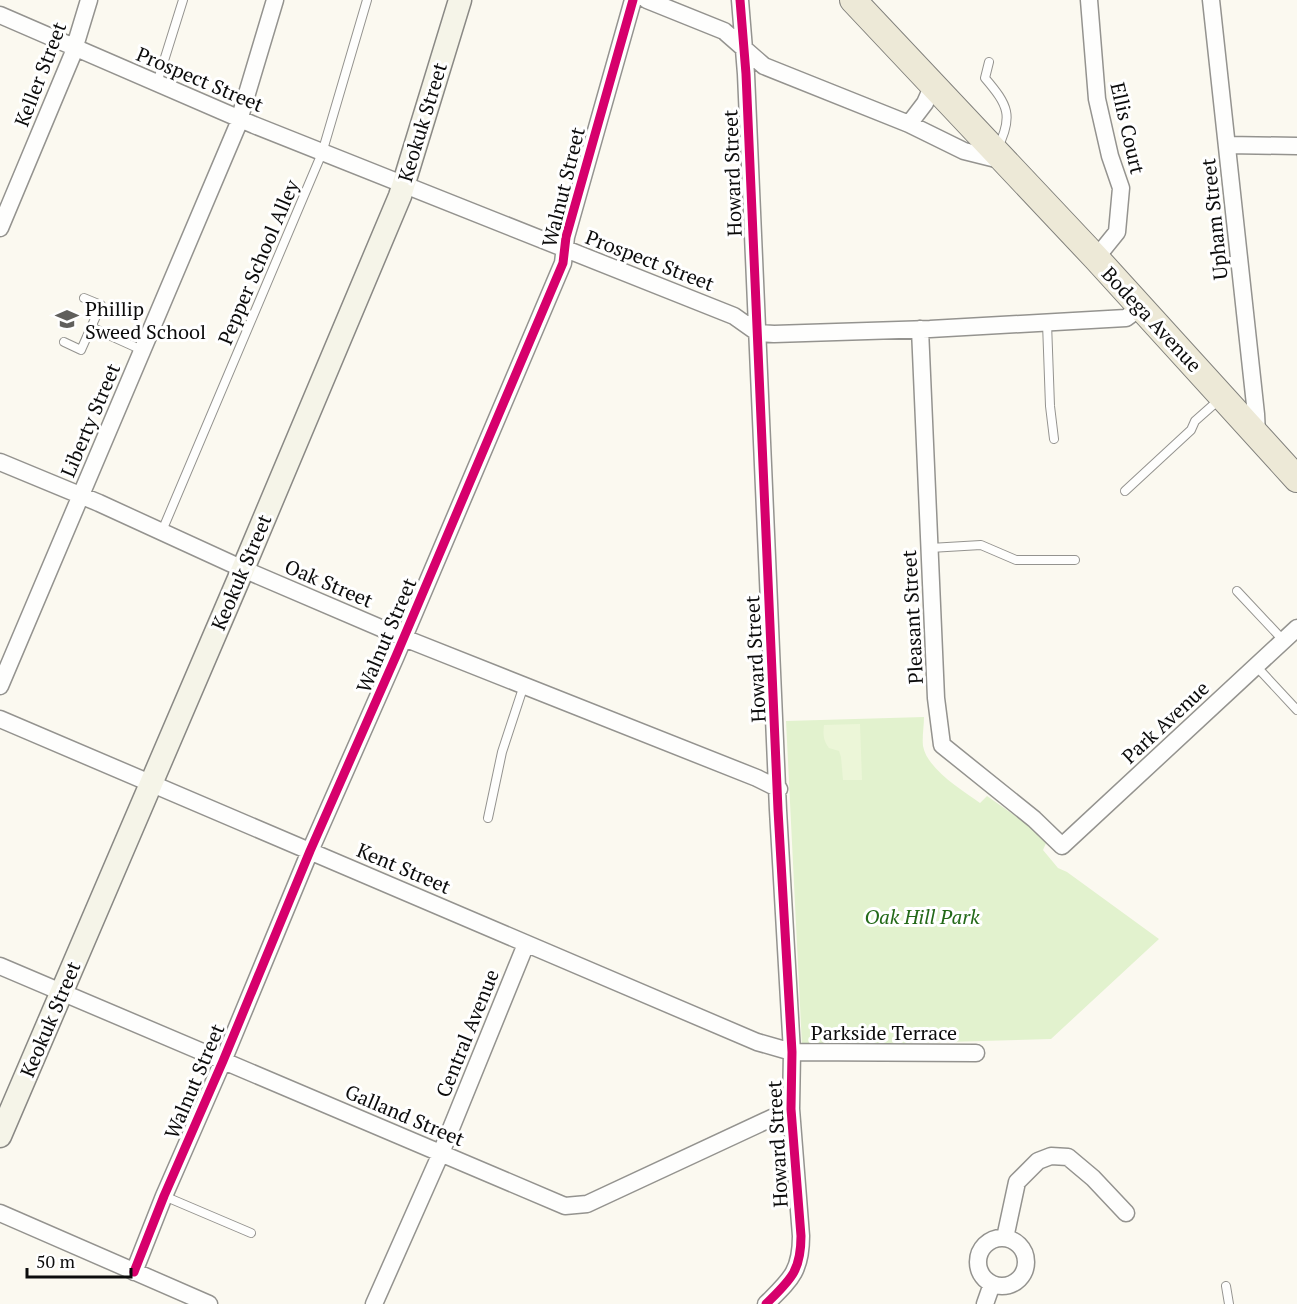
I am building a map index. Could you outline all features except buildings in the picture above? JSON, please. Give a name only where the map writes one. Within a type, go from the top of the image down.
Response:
[{"type":"main road","name":"Bodega Avenue","points":[[853,0],[1096,258],[1297,479]]},
{"type":"street","name":"Keller Street","points":[[0,228],[75,48],[89,0]]},
{"type":"street","name":"Liberty Street","points":[[0,686],[240,119],[275,0]]},
{"type":"street","name":"Keokuk Street","points":[[0,1136],[152,784],[403,186],[460,0]]},
{"type":"street","name":"Walnut Street","points":[[134,1272],[310,851],[404,638],[563,263],[563,249],[633,0]]},
{"type":"street","points":[[647,0],[724,31],[764,66],[909,124],[964,151],[1000,157]]},
{"type":"street","name":"Howard Street","points":[[740,0],[792,1052],[791,1109],[801,1255],[796,1270],[766,1304]]},
{"type":"street","name":"Ellis Court","points":[[1089,0],[1097,99],[1110,156],[1121,188],[1117,232],[1096,258]]},
{"type":"street","name":"Upham Street","points":[[1211,0],[1257,434]]},
{"type":"street","name":"Prospect Street","points":[[0,15],[322,153],[734,316],[758,333]]},
{"type":"street","points":[[909,124],[925,103],[933,85]]},
{"type":"street","points":[[1227,146],[1297,146]]},
{"type":"street","points":[[758,333],[920,329],[1126,318],[1141,307]]},
{"type":"street","name":"Pleasant Street","points":[[920,329],[936,698],[942,745],[1034,819],[1062,846]]},
{"type":"street","name":"Oak Street","points":[[0,462],[81,495],[243,569],[404,638],[757,778],[779,789]]},
{"type":"street","name":"Park Avenue","points":[[1062,846],[1297,627]]},
{"type":"street","name":"Kent Street","points":[[0,718],[757,1042],[792,1052]]},
{"type":"street","name":"Central Avenue","points":[[374,1304],[441,1153],[526,944]]},
{"type":"street","name":"Galland Street","points":[[0,966],[565,1206],[587,1204],[791,1109]]},
{"type":"street","name":"Parkside Terrace","points":[[792,1052],[976,1053]]},
{"type":"street","points":[[1005,1238],[1017,1182],[1038,1161],[1051,1156],[1068,1157],[1093,1178],[1126,1213]]},
{"type":"street","points":[[0,1213],[209,1304]]},
{"type":"street","points":[[1005,1238],[1019,1245],[1026,1260],[1025,1268],[1022,1275],[1009,1285],[993,1284],[982,1274],[979,1267],[980,1252],[990,1241],[1005,1238]]},
{"type":"street","points":[[985,1304],[993,1284]]},
{"type":"lane","points":[[157,83],[183,0]]},
{"type":"lane","name":"Pepper School Alley","points":[[162,531],[322,153],[367,0]]},
{"type":"lane","points":[[989,62],[985,78],[1002,98],[1007,123],[1000,157]]},
{"type":"lane","points":[[64,342],[81,350],[101,305],[84,298]]},
{"type":"lane","points":[[1047,323],[1050,406],[1054,439]]},
{"type":"lane","points":[[91,327],[142,350]]},
{"type":"lane","points":[[1125,491],[1191,430],[1195,421],[1223,396]]},
{"type":"lane","points":[[930,548],[981,545],[1016,560],[1075,560]]},
{"type":"lane","points":[[1237,591],[1283,640]]},
{"type":"lane","points":[[1256,666],[1297,710]]},
{"type":"lane","points":[[488,818],[502,752],[524,685]]},
{"type":"lane","points":[[164,1196],[251,1233]]},
{"type":"lane","points":[[1226,1286],[1229,1304]]},
{"type":"green space","name":"Oak Hill Park","points":[[924,717],[923,746],[926,755],[938,771],[980,803],[987,796],[1024,822],[1047,841],[1043,850],[1058,868],[1067,872],[1159,939],[1051,1039],[802,1046],[786,721]]},
{"type":"green space","points":[[860,724],[862,780],[843,780],[839,751],[827,745],[824,725]]},
{"type":"cycle path","points":[[134,1272],[310,851],[396,656],[563,263],[566,237],[633,0]]},
{"type":"cycle path","points":[[740,0],[746,74],[778,810],[792,1052],[791,1109],[801,1236],[796,1267],[788,1281],[766,1304]]},
{"type":"place","name":"Phillip Sweed School","points":[[67,319]]}]
